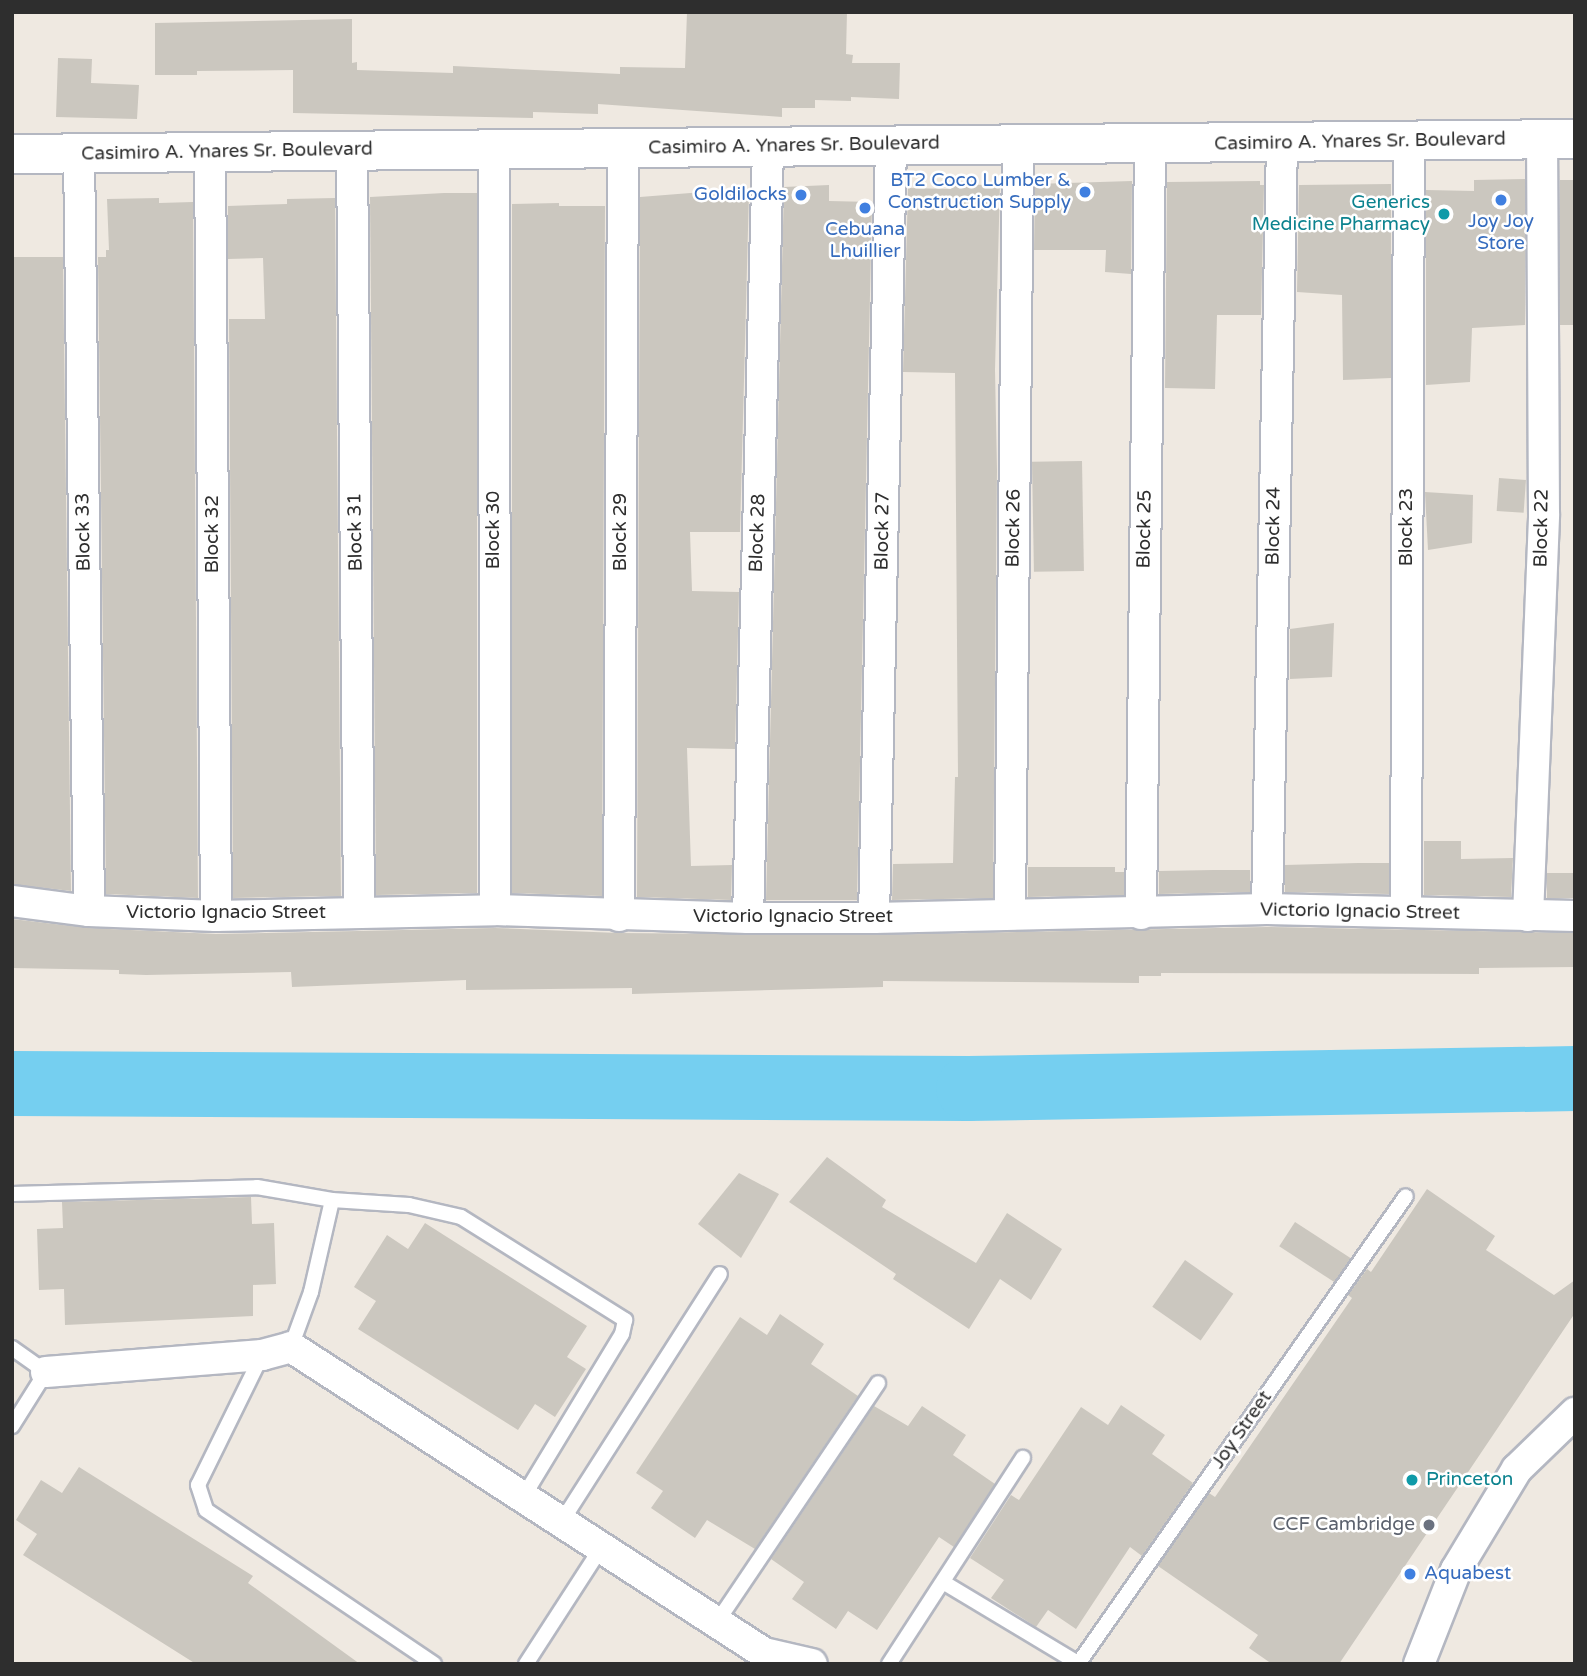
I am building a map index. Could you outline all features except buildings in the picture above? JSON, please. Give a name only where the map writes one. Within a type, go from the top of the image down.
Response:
[{"type":"main road","name":"Casimiro A. Ynares Sr. Boulevard","points":[[12,154],[1559,139]]},
{"type":"street","name":"Block 22","points":[[1528,916],[1559,139]]},
{"type":"street","name":"Block 23","points":[[1406,912],[1409,141]]},
{"type":"street","name":"Block 24","points":[[1267,909],[1282,142]]},
{"type":"street","name":"Block 27","points":[[874,918],[891,144]]},
{"type":"street","name":"Block 26","points":[[1010,913],[1018,144]]},
{"type":"street","name":"Block 25","points":[[1141,914],[1150,144]]},
{"type":"street","name":"Block 28","points":[[748,919],[768,147]]},
{"type":"street","name":"Block 29","points":[[619,916],[623,148]]},
{"type":"street","name":"Block 30","points":[[494,150],[495,910]]},
{"type":"street","name":"Block 31","points":[[352,151],[359,913]]},
{"type":"street","name":"Block 32","points":[[210,152],[216,916]]},
{"type":"street","name":"Block 33","points":[[79,153],[89,911]]},
{"type":"street","name":"Victorio Ignacio Street","points":[[12,901],[89,911],[216,916],[495,910],[748,919],[1010,913],[1141,914],[1267,909],[1575,916]]},
{"type":"street","points":[[46,1372],[262,1355],[291,1347],[764,1653],[812,1664]]},
{"type":"street","points":[[1419,1664],[1456,1570],[1517,1469],[1575,1413]]},
{"type":"lane","points":[[12,1194],[257,1188],[332,1200],[409,1205],[461,1217],[625,1320],[622,1334],[524,1496]]},
{"type":"lane","name":"Joy Street","points":[[1078,1663],[1406,1196]]},
{"type":"lane","points":[[291,1347],[311,1292],[332,1200]]},
{"type":"lane","points":[[562,1521],[720,1274]]},
{"type":"lane","points":[[12,1348],[46,1372],[12,1426]]},
{"type":"lane","points":[[262,1355],[198,1485],[206,1510],[434,1664]]},
{"type":"lane","points":[[717,1622],[878,1383]]},
{"type":"lane","points":[[889,1664],[1023,1458]]},
{"type":"lane","points":[[526,1664],[601,1548]]},
{"type":"lane","points":[[943,1581],[1078,1663]]},
{"type":"waterway","points":[[12,1083],[968,1088],[1575,1078]]},
{"type":"place","name":"BT2 Coco Lumber & Construction Supply","points":[[1085,192]]},
{"type":"place","name":"Goldilocks","points":[[801,195]]},
{"type":"place","name":"Joy Joy Store","points":[[1501,200]]},
{"type":"place","name":"Cebuana Lhuillier","points":[[865,208]]},
{"type":"place","name":"Generics Medicine Pharmacy","points":[[1444,214]]},
{"type":"place","name":"Princeton","points":[[1412,1480]]},
{"type":"place","name":"CCF Cambridge","points":[[1429,1525]]},
{"type":"place","name":"Aquabest","points":[[1410,1574]]}]
